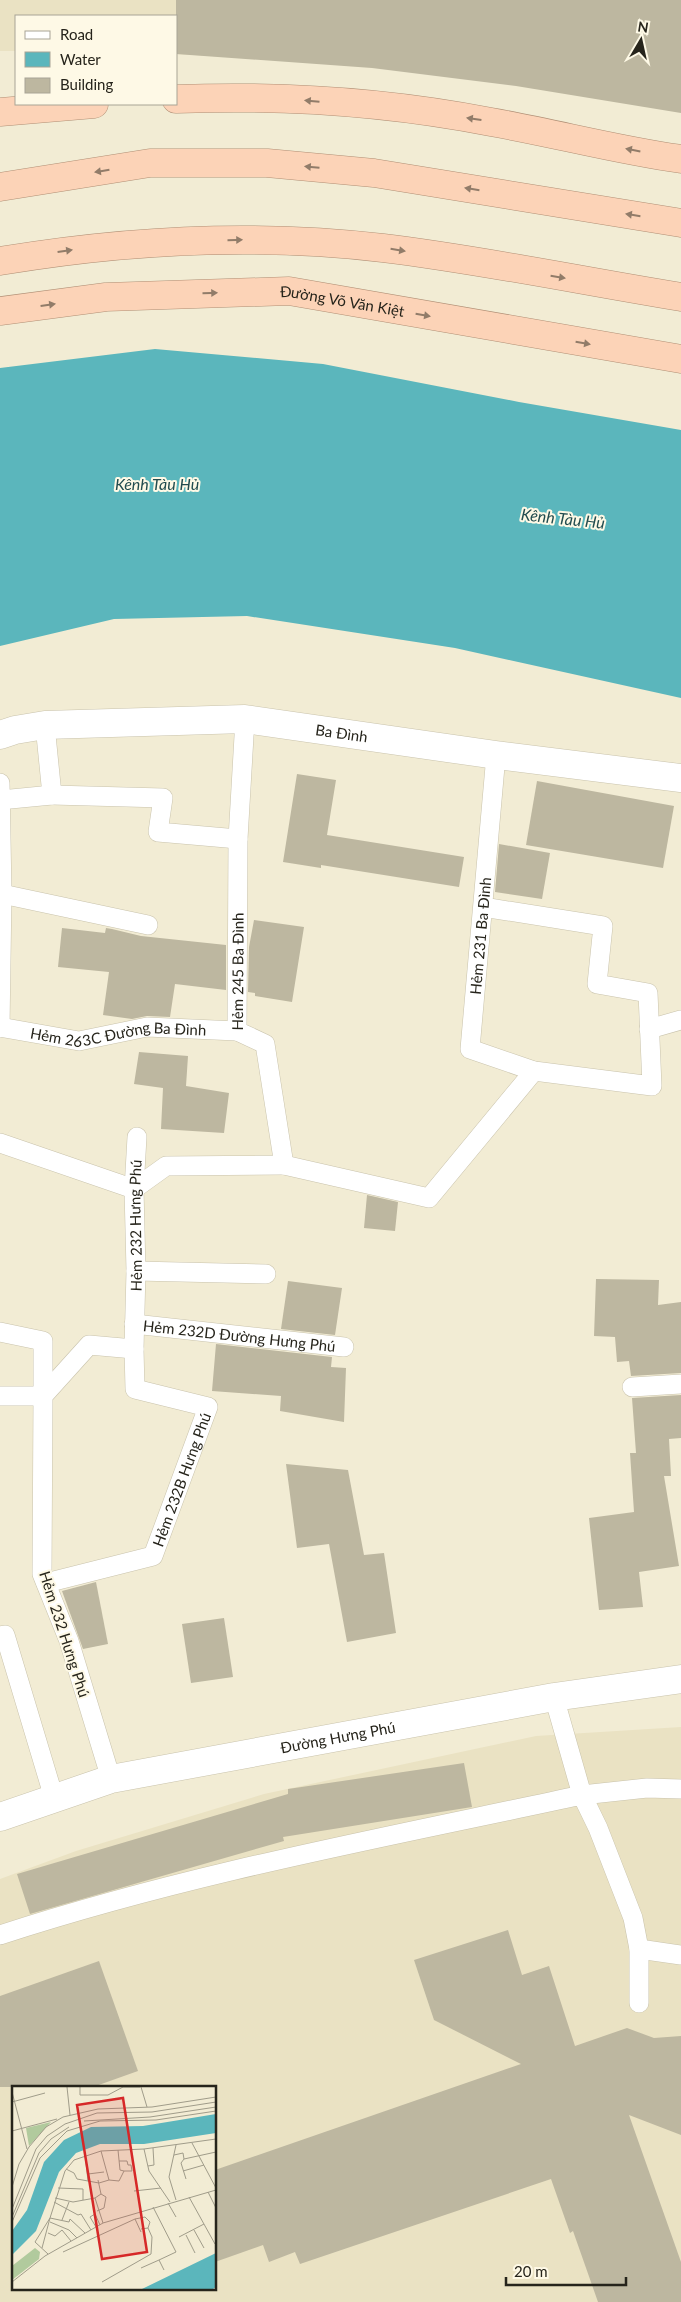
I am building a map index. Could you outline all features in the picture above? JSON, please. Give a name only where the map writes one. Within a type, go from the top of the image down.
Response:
[{"type":"highway","points":[[178,99],[298,100],[388,107],[489,121],[681,159]]},
{"type":"highway","points":[[0,112],[82,105]]},
{"type":"highway","points":[[0,187],[150,163],[267,163],[374,173],[681,223]]},
{"type":"highway","points":[[0,261],[68,250],[169,242],[273,240],[383,248],[681,297]]},
{"type":"highway","name":"Đường Võ Văn Kiệt","points":[[0,311],[106,297],[289,291],[681,359]]},
{"type":"main road","name":"Ba Đình","points":[[0,735],[15,730],[45,725],[245,719],[496,755],[681,778]]},
{"type":"main road","name":"Đường Hưng Phú","points":[[0,1817],[111,1779],[554,1697],[681,1679]]},
{"type":"lane","name":"Hẻm 245 Ba Đình","points":[[245,719],[238,840],[237,1030],[265,1044],[284,1165]]},
{"type":"lane","points":[[45,725],[52,795]]},
{"type":"lane","name":"Hẻm 231 Ba Đình","points":[[496,755],[470,1048],[534,1071]]},
{"type":"lane","points":[[0,784],[2,894],[0,1027]]},
{"type":"lane","points":[[0,800],[52,795],[163,798],[158,832],[238,840]]},
{"type":"lane","points":[[2,894],[148,925]]},
{"type":"lane","points":[[0,1143],[134,1189],[166,1166],[284,1165],[429,1198],[534,1071],[652,1086],[648,993],[597,984],[603,926],[483,907]]},
{"type":"lane","points":[[649,1028],[681,1020]]},
{"type":"lane","name":"Hẻm 263C Đường Ba Đình","points":[[0,1027],[79,1040],[148,1026],[237,1030]]},
{"type":"lane","name":"Hẻm 232 Hưng Phú","points":[[134,1349],[136,1271],[134,1189],[137,1137]]},
{"type":"lane","points":[[136,1271],[266,1274]]},
{"type":"lane","name":"Hẻm 232D Đường Hưng Phú","points":[[134,1324],[344,1347]]},
{"type":"lane","name":"Hẻm 232 Hưng Phú","points":[[0,1332],[43,1340],[42,1574],[69,1641],[111,1779]]},
{"type":"lane","points":[[0,1396],[43,1396],[89,1345],[134,1349]]},
{"type":"lane","name":"Hẻm 232B Hưng Phú","points":[[46,1583],[153,1556],[208,1407],[135,1389],[134,1349]]},
{"type":"lane","points":[[632,1387],[681,1384]]},
{"type":"lane","points":[[0,1636],[5,1635],[54,1798]]},
{"type":"lane","points":[[554,1697],[582,1795],[598,1828],[633,1918],[639,1949],[639,2002]]},
{"type":"lane","points":[[0,1935],[72,1911],[273,1861],[582,1795],[647,1788],[681,1789]]},
{"type":"lane","points":[[639,1949],[681,1955]]},
{"type":"shaded area","points":[[0,0],[381,0],[230,57],[178,54],[178,15],[15,15],[15,51],[0,51]]},
{"type":"shaded area","points":[[681,1727],[681,2302],[0,2302],[0,1879],[76,1851],[264,1794],[536,1736]]},
{"type":"water","name":"Kênh Tàu Hủ","points":[[155,349],[323,364],[519,402],[681,430],[681,698],[455,648],[247,616],[114,619],[0,646],[0,368]]},
{"type":"building","points":[[176,0],[681,0],[681,113],[516,86],[372,68],[178,54],[178,15],[176,15]]},
{"type":"building","points":[[297,774],[336,780],[327,835],[464,857],[459,887],[321,865],[321,868],[283,862]]},
{"type":"building","points":[[537,781],[674,806],[663,868],[526,845]]},
{"type":"building","points":[[499,844],[550,853],[542,899],[495,892]]},
{"type":"building","points":[[254,920],[304,927],[292,1002],[255,996],[255,993],[248,992],[249,947]]},
{"type":"building","points":[[62,928],[105,933],[106,928],[141,936],[226,945],[226,990],[175,984],[170,1017],[147,1016],[132,1019],[103,1015],[109,972],[58,967]]},
{"type":"building","points":[[139,1052],[188,1056],[186,1086],[229,1093],[224,1133],[161,1129],[163,1088],[134,1084]]},
{"type":"building","points":[[367,1195],[398,1202],[395,1231],[364,1228]]},
{"type":"building","points":[[596,1279],[659,1280],[658,1305],[681,1302],[681,1373],[631,1376],[629,1361],[617,1362],[615,1337],[594,1336]]},
{"type":"building","points":[[288,1281],[342,1288],[335,1335],[281,1329]]},
{"type":"building","points":[[216,1344],[332,1357],[331,1367],[346,1368],[344,1422],[280,1411],[281,1396],[212,1391]]},
{"type":"building","points":[[681,1395],[681,1438],[669,1439],[671,1476],[664,1476],[679,1566],[639,1572],[643,1607],[599,1610],[589,1518],[634,1512],[630,1453],[636,1453],[632,1398]]},
{"type":"building","points":[[286,1464],[348,1470],[364,1555],[384,1553],[396,1633],[347,1642],[329,1544],[297,1548]]},
{"type":"building","points":[[96,1582],[108,1644],[83,1649],[62,1591]]},
{"type":"building","points":[[224,1618],[233,1677],[191,1683],[182,1624]]},
{"type":"building","points":[[464,1763],[472,1807],[283,1837],[284,1841],[30,1914],[17,1874],[288,1794],[288,1789]]},
{"type":"building","points":[[508,1930],[522,1975],[549,1966],[575,2046],[627,2028],[654,2038],[681,2036],[681,2135],[629,2115],[681,2262],[681,2302],[598,2302],[573,2231],[570,2233],[551,2179],[300,2264],[295,2252],[269,2262],[263,2245],[216,2262],[216,2170],[521,2064],[434,2020],[414,1960]]},
{"type":"building","points":[[99,1961],[138,2071],[96,2086],[0,2087],[0,1996]]}]
